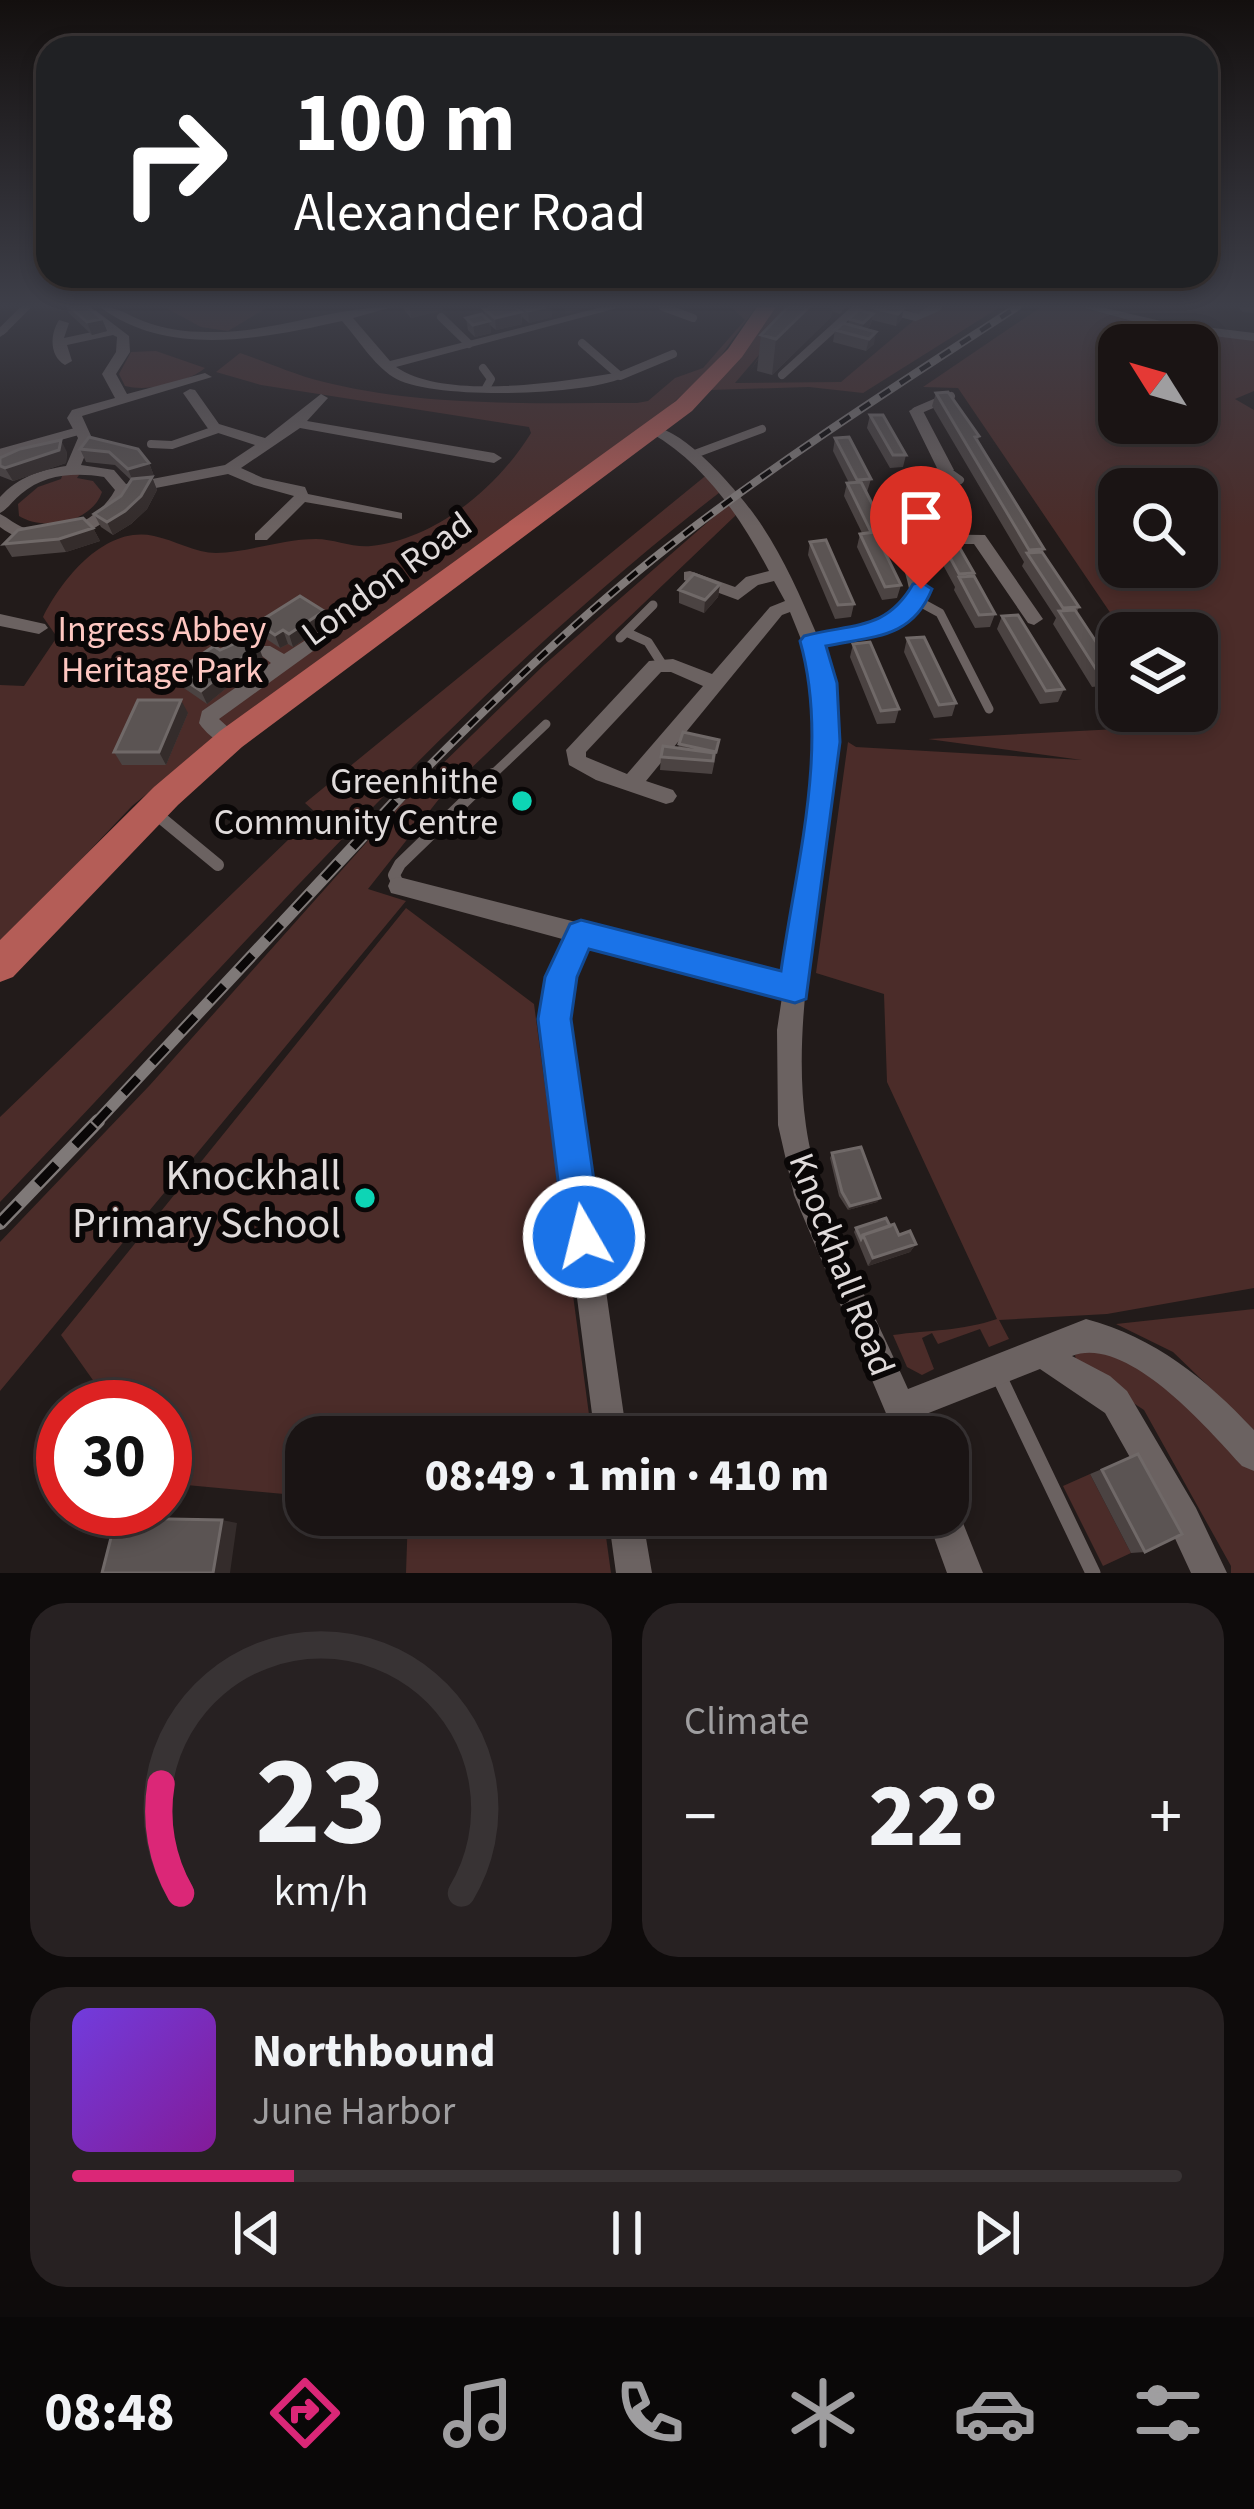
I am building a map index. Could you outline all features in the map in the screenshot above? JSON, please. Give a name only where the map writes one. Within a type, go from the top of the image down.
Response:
[{"type":"main road","name":"London Road","points":[[0,965],[152,811],[231,739],[656,430],[709,380]]},
{"type":"street","points":[[113,380],[123,399]]},
{"type":"street","points":[[72,469],[85,440],[74,418],[77,413],[192,380]]},
{"type":"street","points":[[411,380],[513,391],[589,380]]},
{"type":"street","points":[[190,393],[218,429],[268,444]]},
{"type":"street","points":[[123,490],[230,469],[297,423],[320,398]]},
{"type":"street","points":[[812,641],[883,628],[905,616],[918,601],[920,580],[899,539],[894,511],[902,487],[920,474],[953,475],[916,411]]},
{"type":"street","points":[[297,423],[494,458]]},
{"type":"street","name":"Knockhall Road","points":[[656,430],[676,440],[745,513],[795,604],[824,683],[826,742],[795,989],[788,1091],[799,1164],[904,1416]]},
{"type":"street","points":[[0,508],[8,488],[72,469],[109,473],[123,490]]},
{"type":"street","points":[[230,469],[257,482],[299,490],[302,497]]},
{"type":"street","points":[[0,519],[18,540],[81,528],[112,510],[123,490]]},
{"type":"street","points":[[302,497],[387,509]]},
{"type":"street","points":[[261,537],[302,497]]},
{"type":"street","points":[[899,539],[980,538],[1034,619]]},
{"type":"street","points":[[690,576],[745,598],[752,581],[778,574]]},
{"type":"street","points":[[634,781],[776,611],[795,604]]},
{"type":"street","points":[[0,620],[39,628]]},
{"type":"street","points":[[231,739],[209,723],[208,716],[332,629]]},
{"type":"street","points":[[263,650],[284,662]]},
{"type":"street","points":[[666,796],[634,781],[581,768],[576,752],[662,664],[717,684]]},
{"type":"street","points":[[399,886],[795,989]]},
{"type":"street","points":[[581,933],[561,977],[554,1019],[608,1416]]},
{"type":"street","points":[[918,1416],[995,1369],[1082,1334],[1146,1356],[1182,1380],[1254,1454]]},
{"type":"street","points":[[1045,1349],[1053,1363],[1101,1388],[1116,1402],[1209,1573]]},
{"type":"street","points":[[628,1536],[634,1573]]},
{"type":"street","points":[[952,1536],[965,1573]]},
{"type":"lane","points":[[486,388],[490,380]]},
{"type":"lane","points":[[916,411],[951,396]]},
{"type":"lane","points":[[152,443],[172,445],[218,429]]},
{"type":"lane","points":[[692,455],[762,429]]},
{"type":"lane","points":[[0,453],[82,430]]},
{"type":"lane","points":[[918,601],[940,613],[989,709]]},
{"type":"lane","points":[[653,605],[623,635],[648,642],[662,664]]},
{"type":"lane","points":[[399,886],[394,875],[400,864],[461,811],[546,724]]},
{"type":"lane","points":[[152,811],[218,865]]},
{"type":"lane","points":[[995,1369],[1093,1573]]},
{"type":"green space","points":[[122,380],[181,380],[145,388],[125,386]]},
{"type":"green space","name":"Ingress Abbey Heritage Park","points":[[245,380],[318,380],[398,395],[477,402],[648,401],[672,380],[697,380],[657,418],[212,741],[132,806],[0,945],[0,685],[24,686],[57,637],[43,617],[87,558],[119,539],[136,535],[216,553],[304,540],[364,546],[395,541],[463,507],[501,472],[531,433],[529,427]]},
{"type":"green space","points":[[719,380],[883,380],[863,393],[809,387],[710,390]]},
{"type":"green space","points":[[933,380],[1098,380],[1098,444],[1218,444],[1218,380],[1254,380],[1254,391],[1235,399],[1254,410],[1254,1288],[1107,1314],[999,1320],[1009,1339],[989,1347],[980,1329],[938,1344],[932,1333],[922,1338],[934,1369],[922,1375],[907,1367],[893,1335],[997,1319],[887,1082],[884,994],[816,973],[848,742],[856,747],[1082,760],[928,739],[1098,730],[1218,732],[1218,612],[1110,612],[958,388],[923,387]]},
{"type":"green space","points":[[81,472],[77,478],[93,481],[102,492],[88,511],[54,523],[19,516],[18,504],[38,487],[61,479],[63,473]]},
{"type":"green space","points":[[709,473],[724,489],[625,569],[438,742],[0,1202],[0,1117],[316,813],[305,803]]},
{"type":"green space","points":[[733,500],[739,506],[735,516],[439,799],[368,889],[406,901],[0,1391],[0,1242],[150,1085],[398,807],[544,665]]},
{"type":"green space","name":"Knockhall Primary School","points":[[406,908],[534,1004],[589,1416],[285,1416],[285,1494],[192,1485],[192,1380],[93,1380],[61,1335]]},
{"type":"green space","points":[[1254,1309],[1254,1430],[1173,1352],[1116,1324]]},
{"type":"green space","points":[[1087,1347],[1158,1373],[1254,1467],[1254,1573],[1231,1573],[1144,1410],[1077,1366],[1075,1355]]},
{"type":"green space","points":[[1090,1474],[1131,1553],[1103,1566],[1063,1486]]},
{"type":"green space","points":[[407,1536],[606,1536],[611,1573],[406,1573]]},
{"type":"building","points":[[948,392],[1044,549],[1029,550],[936,393]]},
{"type":"building","points":[[870,415],[883,415],[906,455],[893,455]]},
{"type":"building","points":[[89,437],[138,449],[149,463],[128,469],[109,452],[80,449]]},
{"type":"building","points":[[849,437],[871,479],[857,480],[835,438]]},
{"type":"building","points":[[61,440],[59,450],[0,466],[0,458],[20,449]]},
{"type":"building","points":[[938,472],[965,518],[951,519],[924,473]]},
{"type":"building","points":[[152,477],[125,511],[107,522],[94,514],[121,496],[132,479]]},
{"type":"building","points":[[861,482],[885,529],[870,530],[847,483]]},
{"type":"building","points":[[83,518],[93,528],[59,539],[4,544],[18,530]]},
{"type":"building","points":[[875,532],[901,585],[885,587],[860,534]]},
{"type":"building","points":[[954,538],[974,573],[959,574],[940,539]]},
{"type":"building","points":[[826,540],[854,604],[838,605],[810,542]]},
{"type":"building","points":[[1042,552],[1079,607],[1063,608],[1027,553]]},
{"type":"building","points":[[694,574],[720,584],[705,600],[679,590]]},
{"type":"building","points":[[974,576],[995,614],[979,615],[959,577]]},
{"type":"building","points":[[300,596],[324,611],[289,634],[283,630],[275,635],[257,623]]},
{"type":"building","points":[[1075,610],[1098,645],[1098,672],[1059,611]]},
{"type":"building","points":[[1018,615],[1064,689],[1046,691],[1002,616]]},
{"type":"building","points":[[924,637],[956,703],[939,705],[907,638]]},
{"type":"building","points":[[247,638],[258,645],[201,691],[174,673],[214,646],[220,650]]},
{"type":"building","points":[[870,642],[899,709],[881,711],[853,644]]},
{"type":"building","points":[[138,700],[181,700],[159,752],[114,752]]},
{"type":"building","points":[[683,732],[719,740],[716,752],[679,744]]},
{"type":"building","points":[[663,746],[714,753],[713,761],[661,757]]},
{"type":"building","points":[[861,1147],[880,1198],[850,1206],[832,1153]]},
{"type":"building","points":[[886,1218],[890,1226],[861,1239],[856,1228]]},
{"type":"building","points":[[894,1224],[899,1235],[910,1231],[916,1244],[873,1258],[863,1235]]},
{"type":"building","points":[[1138,1454],[1182,1534],[1145,1552],[1102,1470]]},
{"type":"building","points":[[192,1519],[222,1520],[213,1573],[102,1573],[111,1536],[192,1536]]},
{"type":"railway","points":[[420,775],[539,658],[668,547],[905,380]]},
{"type":"railway","points":[[95,1124],[420,775]]},
{"type":"railway","points":[[0,1223],[98,1121]]},
{"type":"place","name":"Greenhithe Community Centre","points":[[522,801]]},
{"type":"place","name":"Knockhall Primary School","points":[[365,1198]]},
{"type":"route","points":[[584,1237],[554,1019],[561,977],[581,933],[795,989],[826,742],[824,683],[812,641],[894,623],[912,610],[921,589]]}]
